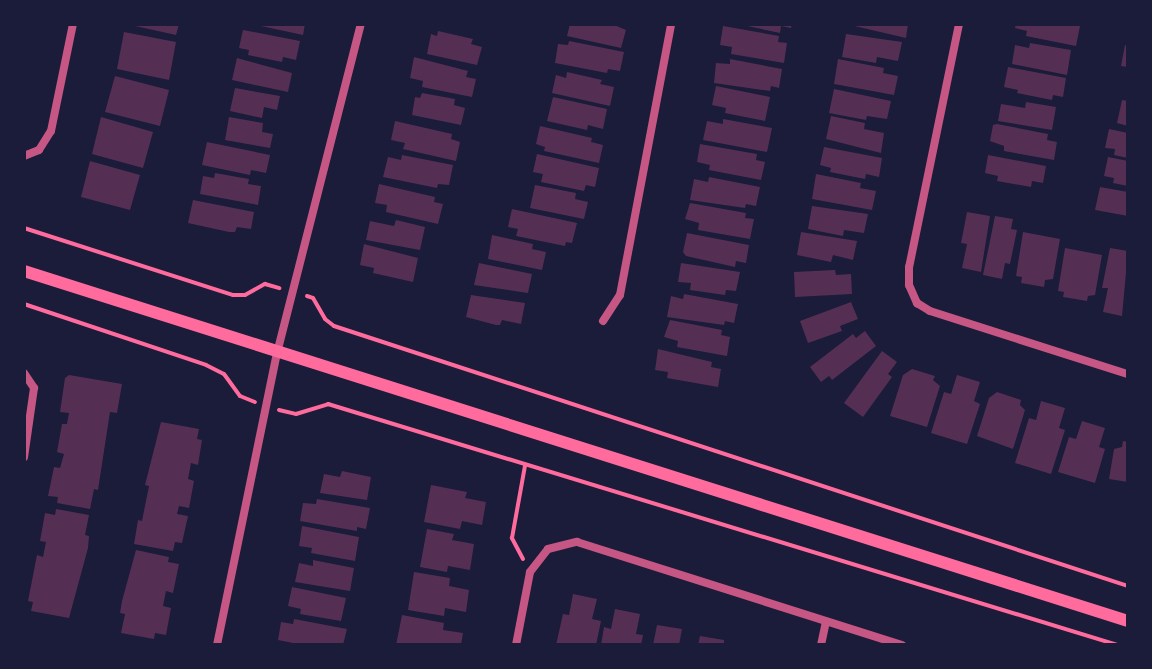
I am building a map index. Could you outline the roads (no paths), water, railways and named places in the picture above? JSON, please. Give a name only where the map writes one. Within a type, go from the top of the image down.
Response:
[{"type":"main road","points":[[24,271],[1128,621]]},
{"type":"street","points":[[24,156],[39,150],[51,131],[73,24]]},
{"type":"street","points":[[217,645],[277,353],[361,24]]},
{"type":"street","points":[[603,321],[620,295],[671,24]]},
{"type":"street","points":[[959,24],[909,267],[909,285],[917,303],[930,311],[1128,374]]},
{"type":"street","points":[[24,373],[34,388],[24,457]]},
{"type":"street","points":[[516,645],[530,572],[548,549],[577,542],[902,645]]},
{"type":"street","points":[[821,645],[826,622]]}]
